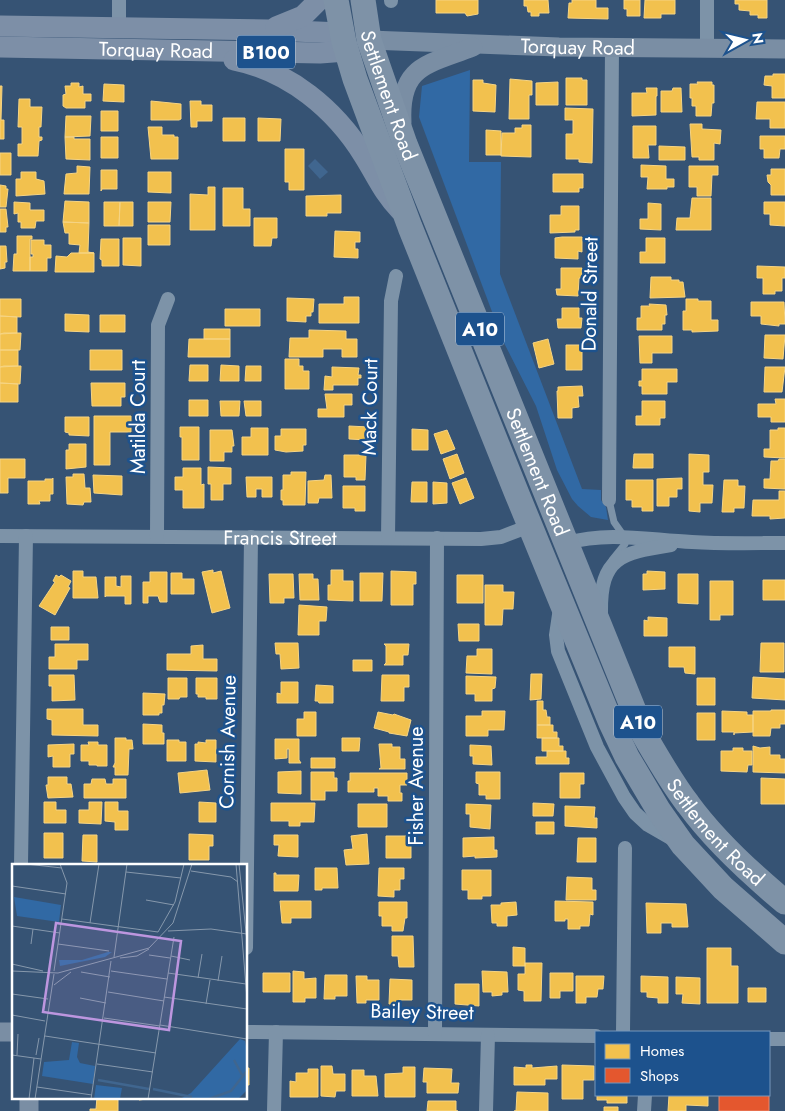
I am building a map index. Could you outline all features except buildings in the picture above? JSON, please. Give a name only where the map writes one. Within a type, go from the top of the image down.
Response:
[{"type":"highway","name":"Settlement Road","points":[[336,0],[344,42],[355,79],[406,215],[611,723],[659,811],[683,845],[723,888],[785,942]]},
{"type":"highway","name":"Settlement Road","points":[[362,0],[369,40],[405,144],[643,732],[681,795],[701,821],[732,855],[785,902]]},
{"type":"highway","name":"Torquay Road","points":[[344,42],[369,40]]},
{"type":"highway","name":"Francis Street","points":[[530,526],[554,515]]},
{"type":"highway","points":[[561,601],[566,543]]},
{"type":"main road","points":[[269,30],[304,16],[319,0]]},
{"type":"main road","name":"Torquay Road","points":[[0,26],[269,30],[344,42]]},
{"type":"main road","name":"Torquay Road","points":[[0,47],[320,54],[344,42]]},
{"type":"main road","points":[[186,51],[245,62],[264,68],[314,97],[346,130],[365,157],[389,198],[406,215]]},
{"type":"street","points":[[119,0],[119,28]]},
{"type":"street","points":[[707,0],[707,48]]},
{"type":"street","name":"Torquay Road","points":[[369,40],[612,47],[785,49]]},
{"type":"street","points":[[405,144],[401,107],[404,91],[409,79],[417,71],[431,64],[479,44]]},
{"type":"street","name":"Donald Street","points":[[609,500],[612,47]]},
{"type":"street","name":"Mack Court","points":[[388,538],[391,301],[396,276]]},
{"type":"street","name":"Matilda Court","points":[[156,536],[158,324],[168,299]]},
{"type":"street","name":"Francis Street","points":[[0,536],[489,539],[505,536],[530,526]]},
{"type":"street","points":[[21,864],[26,536]]},
{"type":"street","points":[[566,543],[588,538],[625,536],[692,542],[785,543]]},
{"type":"street","name":"Cornish Avenue","points":[[247,864],[251,537]]},
{"type":"street","name":"Fisher Avenue","points":[[435,1034],[437,538]]},
{"type":"street","points":[[602,632],[601,590],[610,569],[627,554],[640,550],[692,542]]},
{"type":"street","points":[[623,1031],[624,848]]},
{"type":"street","name":"Bailey Street","points":[[248,1032],[595,1036]]},
{"type":"street","points":[[274,1111],[276,1032]]},
{"type":"street","points":[[486,1111],[488,1035]]},
{"type":"street","points":[[770,1039],[785,1039]]},
{"type":"street","points":[[644,1111],[645,1096]]},
{"type":"street","points":[[29,1098],[29,1111]]},
{"type":"lane","name":"Donald Street","points":[[609,500],[614,522],[625,536]]},
{"type":"lane","points":[[601,590],[606,570],[617,552],[625,544],[625,536]]},
{"type":"shaded area","points":[[470,70],[469,162],[501,162],[500,274],[582,489],[601,490],[601,500],[606,507],[608,520],[591,517],[578,506],[572,499],[557,470],[536,406],[503,341],[419,117],[422,86]]},
{"type":"shaded area","points":[[315,159],[328,172],[320,179],[308,166]]}]
